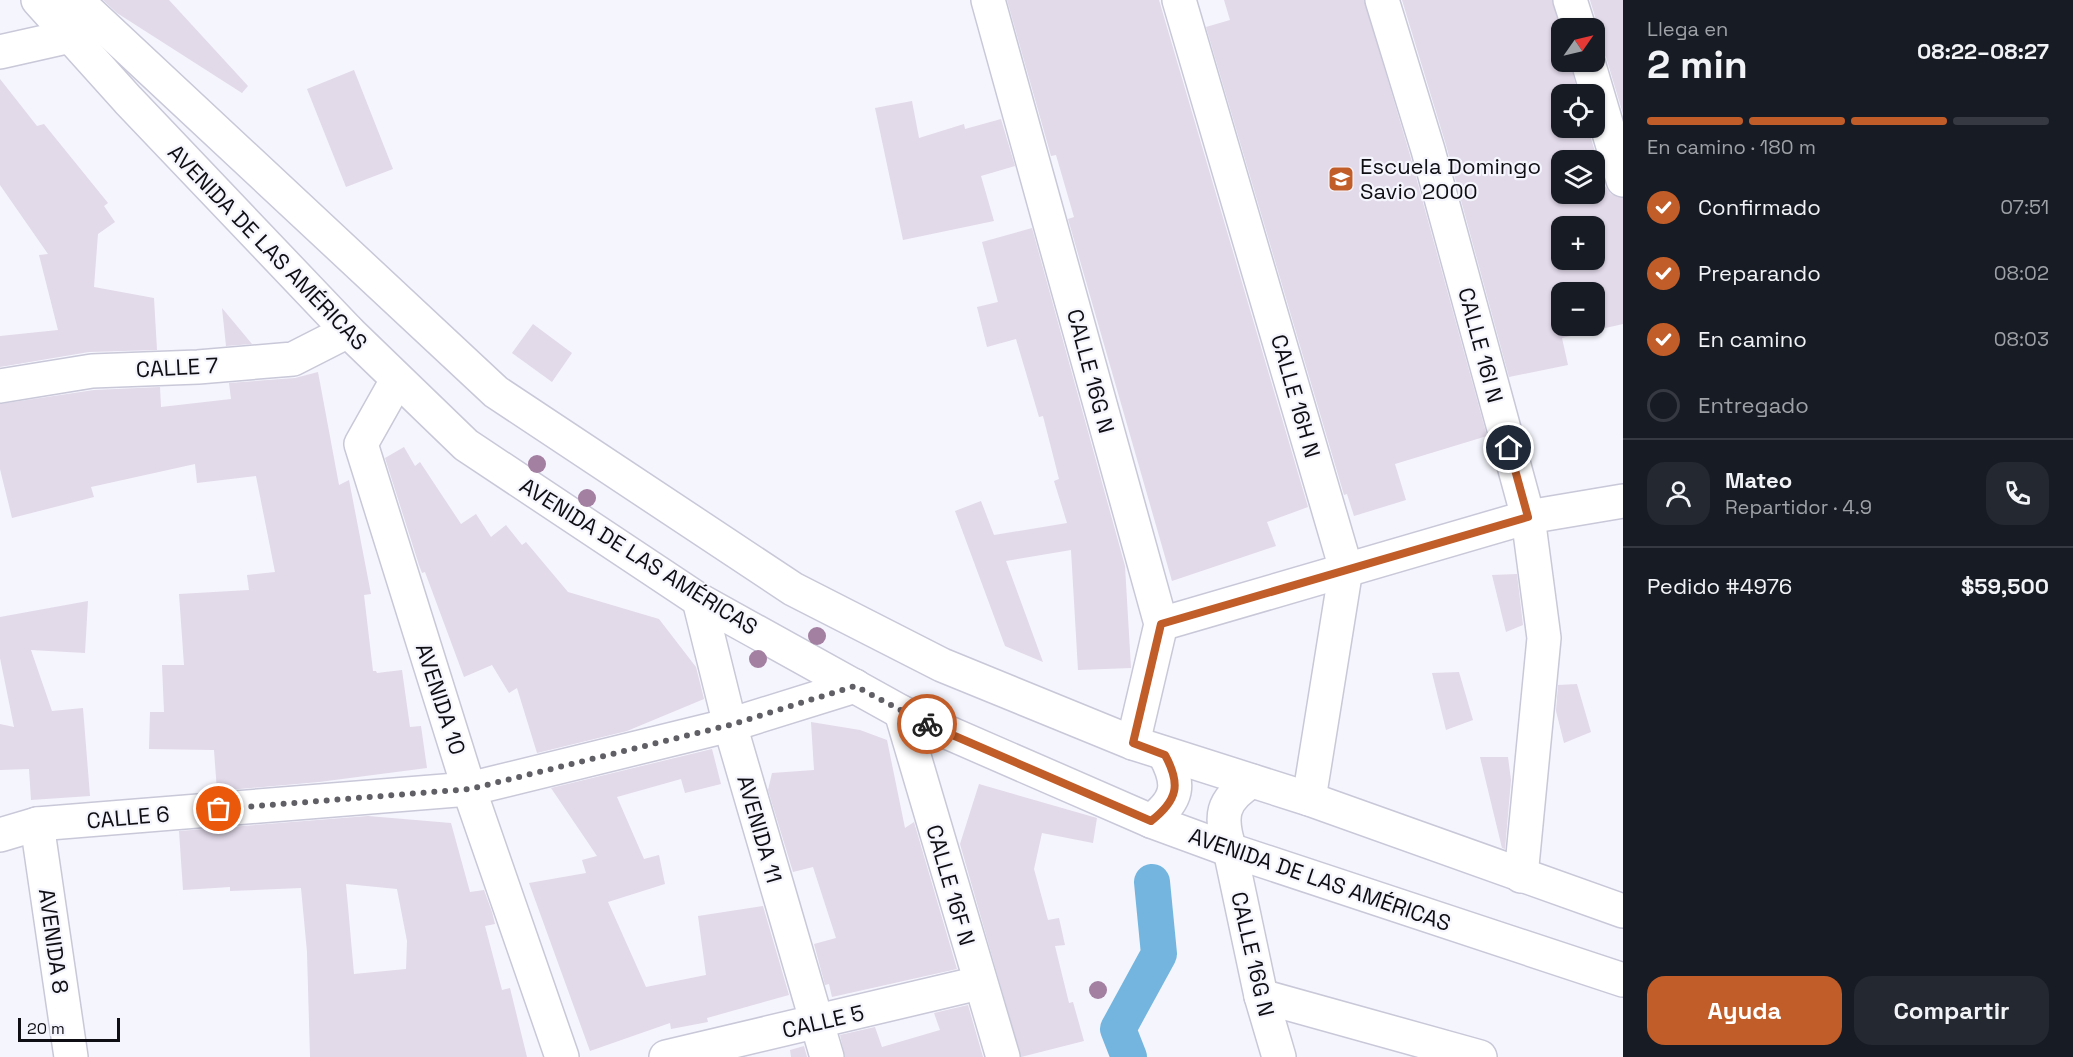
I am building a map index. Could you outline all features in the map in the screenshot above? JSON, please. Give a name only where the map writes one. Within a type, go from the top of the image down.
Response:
[{"type":"street","name":"AVENIDA DE LAS AMÉRICAS","points":[[38,0],[128,100],[348,331],[466,445],[699,600],[901,712],[1151,821],[1230,850],[1623,980]]},
{"type":"street","name":"AVENIDA DE LAS AMÉRICAS","points":[[76,0],[495,392],[793,589],[942,665],[1133,743],[1309,799],[1521,876],[1623,910]]},
{"type":"street","name":"CALLE 16G N","points":[[988,0],[1161,624],[1133,743]]},
{"type":"street","name":"CALLE 16H N","points":[[1179,0],[1346,569],[1309,799]]},
{"type":"street","name":"CALLE 16I N","points":[[1382,0],[1428,150],[1528,517],[1544,638],[1521,876]]},
{"type":"street","points":[[1570,0],[1576,18]]},
{"type":"street","points":[[0,52],[71,36]]},
{"type":"street","points":[[1591,72],[1623,180]]},
{"type":"street","name":"CALLE 7","points":[[0,386],[92,371],[198,368],[292,359],[348,331]]},
{"type":"street","name":"AVENIDA 10","points":[[397,380],[361,444],[470,789],[562,1057]]},
{"type":"street","points":[[1161,624],[1528,517],[1623,501]]},
{"type":"street","name":"AVENIDA 11","points":[[699,600],[730,725],[827,1057]]},
{"type":"street","name":"CALLE 6","points":[[0,834],[37,824],[470,789],[730,725],[855,686]]},
{"type":"street","name":"CALLE 16F N","points":[[901,712],[1002,1057]]},
{"type":"street","points":[[1151,821],[1167,809],[1175,792],[1174,772],[1165,755]]},
{"type":"street","name":"CALLE 16G N","points":[[1252,781],[1233,793],[1224,812],[1225,834],[1261,996],[1279,1057]]},
{"type":"street","name":"AVENIDA 8","points":[[37,824],[71,1057]]},
{"type":"street","name":"CALLE 5","points":[[666,1057],[979,983]]},
{"type":"street","points":[[1261,996],[1480,1057]]},
{"type":"building","points":[[103,0],[169,0],[248,86],[242,93],[117,13]]},
{"type":"building","points":[[1007,0],[1159,0],[1308,507],[1267,522],[1276,546],[1172,581],[1068,219],[1074,217],[1056,155],[1051,156]]},
{"type":"building","points":[[1224,0],[1364,0],[1410,155],[1487,436],[1395,464],[1406,500],[1354,516],[1347,494],[1344,495],[1206,27],[1230,20]]},
{"type":"building","points":[[1402,0],[1552,0],[1557,18],[1551,18],[1551,72],[1572,72],[1576,84],[1551,84],[1551,138],[1591,138],[1594,150],[1551,150],[1551,204],[1605,204],[1605,186],[1611,194],[1623,198],[1623,324],[1605,328],[1605,282],[1551,282],[1551,336],[1571,336],[1562,338],[1568,365],[1509,377],[1446,145]]},
{"type":"building","points":[[1590,0],[1623,0],[1623,114],[1605,56],[1605,18],[1595,18]]},
{"type":"building","points":[[354,70],[393,169],[346,187],[307,89]]},
{"type":"building","points":[[0,79],[37,126],[44,124],[108,203],[104,206],[115,222],[98,234],[94,287],[154,298],[157,350],[89,352],[0,367],[0,336],[58,330],[39,255],[48,254],[0,185]]},
{"type":"building","points":[[912,101],[919,138],[964,124],[965,129],[1001,119],[1015,166],[981,176],[994,221],[903,240],[875,108]]},
{"type":"building","points":[[1032,228],[1125,566],[1131,668],[1078,670],[1071,550],[1006,561],[1043,662],[1005,646],[955,511],[981,501],[994,535],[1067,523],[1054,481],[1059,479],[1043,416],[1039,417],[1016,339],[987,347],[977,307],[998,302],[982,242]]},
{"type":"building","points":[[222,308],[252,344],[226,346]]},
{"type":"building","points":[[533,324],[572,353],[552,382],[512,353]]},
{"type":"building","points":[[318,372],[339,485],[349,480],[371,594],[364,595],[373,671],[377,673],[402,670],[410,727],[421,726],[427,768],[319,782],[217,791],[214,750],[149,749],[150,712],[164,712],[162,665],[184,665],[179,594],[249,590],[247,575],[275,572],[256,476],[197,483],[195,464],[91,487],[94,497],[12,518],[0,469],[0,404],[94,390],[160,387],[161,407],[231,399],[229,383],[295,378]]},
{"type":"building","points":[[404,447],[415,466],[420,462],[461,524],[476,514],[491,537],[506,525],[522,545],[526,542],[568,592],[659,619],[696,667],[704,699],[627,731],[537,753],[517,688],[509,693],[492,665],[464,677],[425,572],[422,573],[419,565],[385,458]]},
{"type":"building","points":[[1517,574],[1523,625],[1506,632],[1492,575]]},
{"type":"building","points":[[88,601],[85,653],[31,650],[52,711],[83,708],[90,796],[31,800],[29,769],[0,770],[0,724],[14,727],[0,658],[0,617]]},
{"type":"building","points":[[1459,672],[1473,720],[1446,730],[1432,673]]},
{"type":"building","points":[[1577,684],[1591,732],[1564,743],[1556,711],[1558,685]]},
{"type":"building","points":[[811,722],[860,730],[887,740],[905,828],[914,822],[957,969],[832,997],[829,984],[825,985],[814,944],[836,938],[813,867],[793,872],[768,790],[772,773],[814,770]]},
{"type":"building","points":[[712,749],[721,784],[685,793],[681,779],[617,797],[644,859],[659,855],[665,884],[608,902],[646,987],[706,975],[698,916],[763,906],[789,995],[707,1018],[708,1022],[671,1029],[670,1023],[590,1051],[529,883],[586,873],[582,860],[597,856],[551,788]]},
{"type":"building","points":[[1480,757],[1508,757],[1511,780],[1505,849],[1502,848]]},
{"type":"building","points":[[979,784],[1097,818],[1093,843],[1042,833],[1034,869],[1048,920],[1059,918],[1065,945],[1055,946],[1069,1003],[1073,1002],[1084,1041],[1021,1057],[960,844]]},
{"type":"building","points":[[368,816],[451,823],[470,892],[484,890],[492,912],[495,924],[485,926],[502,990],[510,988],[527,1057],[310,1057],[307,952],[301,888],[230,891],[230,887],[183,890],[179,831]],"holes":[[[346,884],[397,889],[407,941],[406,969],[354,974]]]},
{"type":"building","points":[[968,1005],[983,1057],[845,1057],[840,1035],[875,1027],[882,1047],[940,1030],[934,1013]]},
{"type":"building","points":[[804,1046],[807,1057],[791,1057],[790,1050]]},
{"type":"waterway","points":[[1129,1057],[1118,1029],[1159,954],[1152,882]]},
{"type":"way so far","points":[[219,809],[470,789],[730,725],[855,686],[927,724]]},
{"type":"place","name":"Escuela Domingo Savio 2000","points":[[1341,179]]},
{"type":"route","points":[[927,724],[1151,821],[1167,809],[1175,792],[1174,772],[1165,755],[1133,743],[1161,624],[1528,517],[1509,448]]}]
